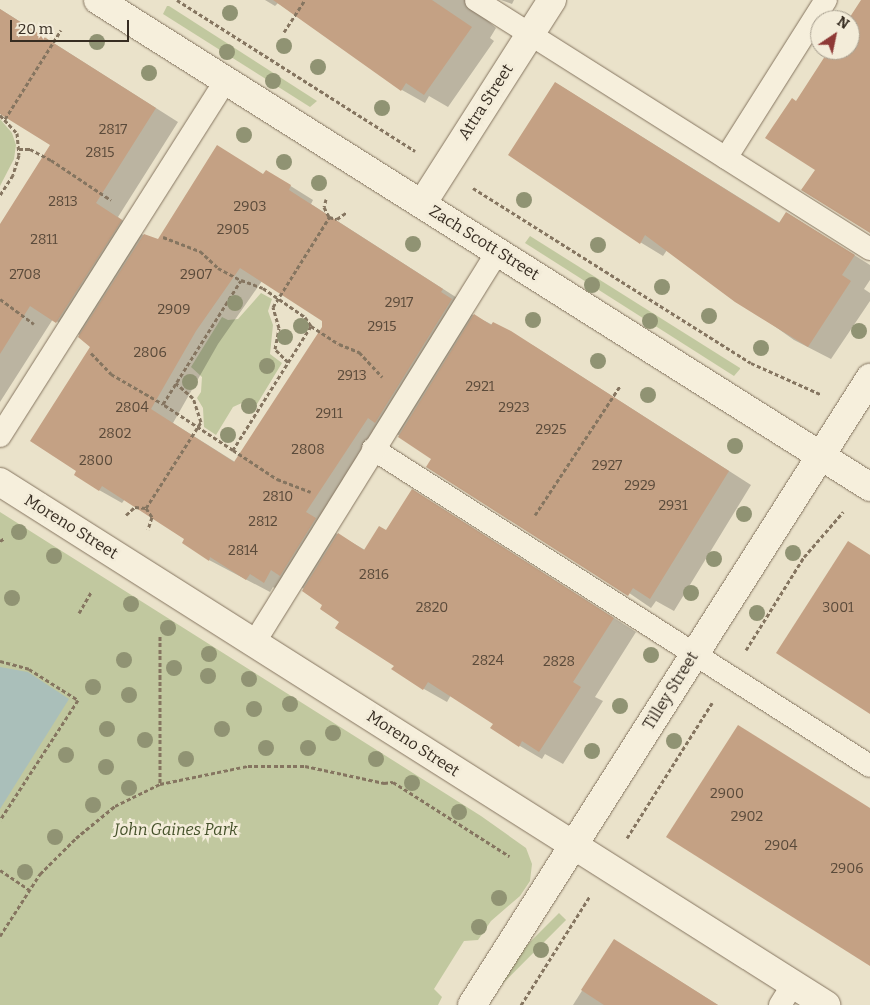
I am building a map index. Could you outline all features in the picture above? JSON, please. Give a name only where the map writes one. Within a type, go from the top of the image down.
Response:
[{"type":"street","name":"Zach Scott Street","points":[[98,0],[870,487]]},
{"type":"street","name":"Attra Street","points":[[422,204],[443,168],[552,0]]},
{"type":"street","name":"Tilley Street","points":[[472,1005],[870,378]]},
{"type":"street","name":"Moreno Street","points":[[0,482],[573,845],[786,995],[826,1005]]},
{"type":"lane","points":[[476,0],[870,249]]},
{"type":"lane","points":[[726,158],[826,0]]},
{"type":"lane","points":[[0,436],[225,81]]},
{"type":"lane","points":[[254,643],[497,252]]},
{"type":"lane","points":[[373,449],[693,655],[870,766]]},
{"type":"path","points":[[177,0],[751,363],[797,384]]},
{"type":"path","points":[[284,32],[305,0]]},
{"type":"path","points":[[5,119],[61,30]]},
{"type":"path","points":[[0,116],[17,133],[19,149],[17,166],[0,195]]},
{"type":"path","points":[[19,149],[30,149],[51,160],[166,238],[200,251],[218,268],[278,299],[305,317],[311,326],[339,344],[359,352],[376,372],[408,394]]},
{"type":"path","points":[[326,199],[324,206],[330,216],[337,219],[347,212]]},
{"type":"path","points":[[288,362],[278,354],[274,345],[279,328],[273,310],[330,216]]},
{"type":"path","points":[[163,404],[240,280]]},
{"type":"path","points":[[0,299],[62,339],[87,350],[111,374],[163,404],[277,479],[313,493],[337,507]]},
{"type":"path","points":[[232,450],[311,326]]},
{"type":"path","points":[[146,508],[201,422],[198,408],[188,392],[176,383]]},
{"type":"path","points":[[511,538],[549,497],[620,386]]},
{"type":"path","points":[[126,515],[135,506],[146,508],[152,517],[148,529]]},
{"type":"path","points":[[0,541],[5,538]]},
{"type":"path","points":[[79,613],[91,592]]},
{"type":"path","points":[[160,636],[160,784]]},
{"type":"path","points":[[0,662],[29,669],[78,700],[0,820]]},
{"type":"path","points":[[0,936],[40,874],[76,838],[116,806],[160,784],[270,764],[305,766],[384,783],[392,782],[509,856]]},
{"type":"path","points":[[0,870],[30,890]]},
{"type":"path","points":[[521,1005],[587,901]]},
{"type":"green space","points":[[167,6],[317,101],[310,107],[163,14]]},
{"type":"green space","points":[[0,119],[12,133],[16,145],[14,159],[0,186]]},
{"type":"green space","points":[[530,236],[740,369],[734,376],[525,243]]},
{"type":"green space","points":[[261,293],[272,299],[268,311],[273,325],[270,354],[282,363],[257,404],[244,402],[233,407],[216,435],[204,427],[203,408],[197,398],[201,392],[202,377],[191,367],[222,317],[228,320],[238,319]]},
{"type":"green space","name":"John Gaines Park","points":[[0,512],[481,816],[526,848],[532,864],[530,881],[520,896],[491,921],[478,940],[464,941],[434,989],[442,997],[438,1005],[0,1005]]},
{"type":"green space","points":[[559,913],[566,920],[489,997],[482,990]]},
{"type":"water","points":[[0,667],[28,672],[69,699],[0,809]]},
{"type":"building","points":[[273,0],[432,0],[472,27],[424,95],[406,83],[401,91]]},
{"type":"building","points":[[861,0],[870,0],[870,233],[801,190],[815,170],[765,138],[792,98],[796,101],[823,60],[860,60],[860,10],[854,10]]},
{"type":"building","points":[[0,9],[156,108],[96,203],[122,220],[56,323],[30,306],[0,354],[0,224],[50,145],[0,114]]},
{"type":"building","points":[[555,82],[779,223],[786,212],[855,255],[842,275],[851,281],[808,347],[735,302],[645,235],[640,244],[508,155]]},
{"type":"building","points":[[217,145],[263,174],[266,170],[291,185],[289,190],[443,289],[441,292],[452,299],[375,423],[368,418],[306,512],[316,518],[280,576],[271,570],[264,583],[250,574],[246,580],[210,557],[209,561],[182,543],[184,539],[102,486],[99,491],[74,475],[76,471],[30,441],[90,347],[78,337],[144,234],[158,239]],"holes":[[[240,268],[322,321],[322,327],[234,462],[151,409],[196,331]]]},
{"type":"building","points":[[474,314],[491,325],[493,322],[511,331],[729,471],[650,599],[633,588],[628,596],[426,467],[431,459],[398,437]]},
{"type":"building","points":[[412,489],[614,618],[573,682],[581,687],[539,752],[522,741],[519,747],[490,728],[493,724],[428,682],[423,690],[391,669],[394,666],[335,628],[339,622],[320,609],[322,605],[302,591],[338,533],[364,550],[379,526],[386,530]]},
{"type":"building","points":[[848,541],[870,555],[870,714],[776,653]]},
{"type":"building","points":[[738,725],[870,808],[870,966],[666,837]]},
{"type":"building","points":[[614,939],[718,1005],[604,1005],[581,990]]}]
